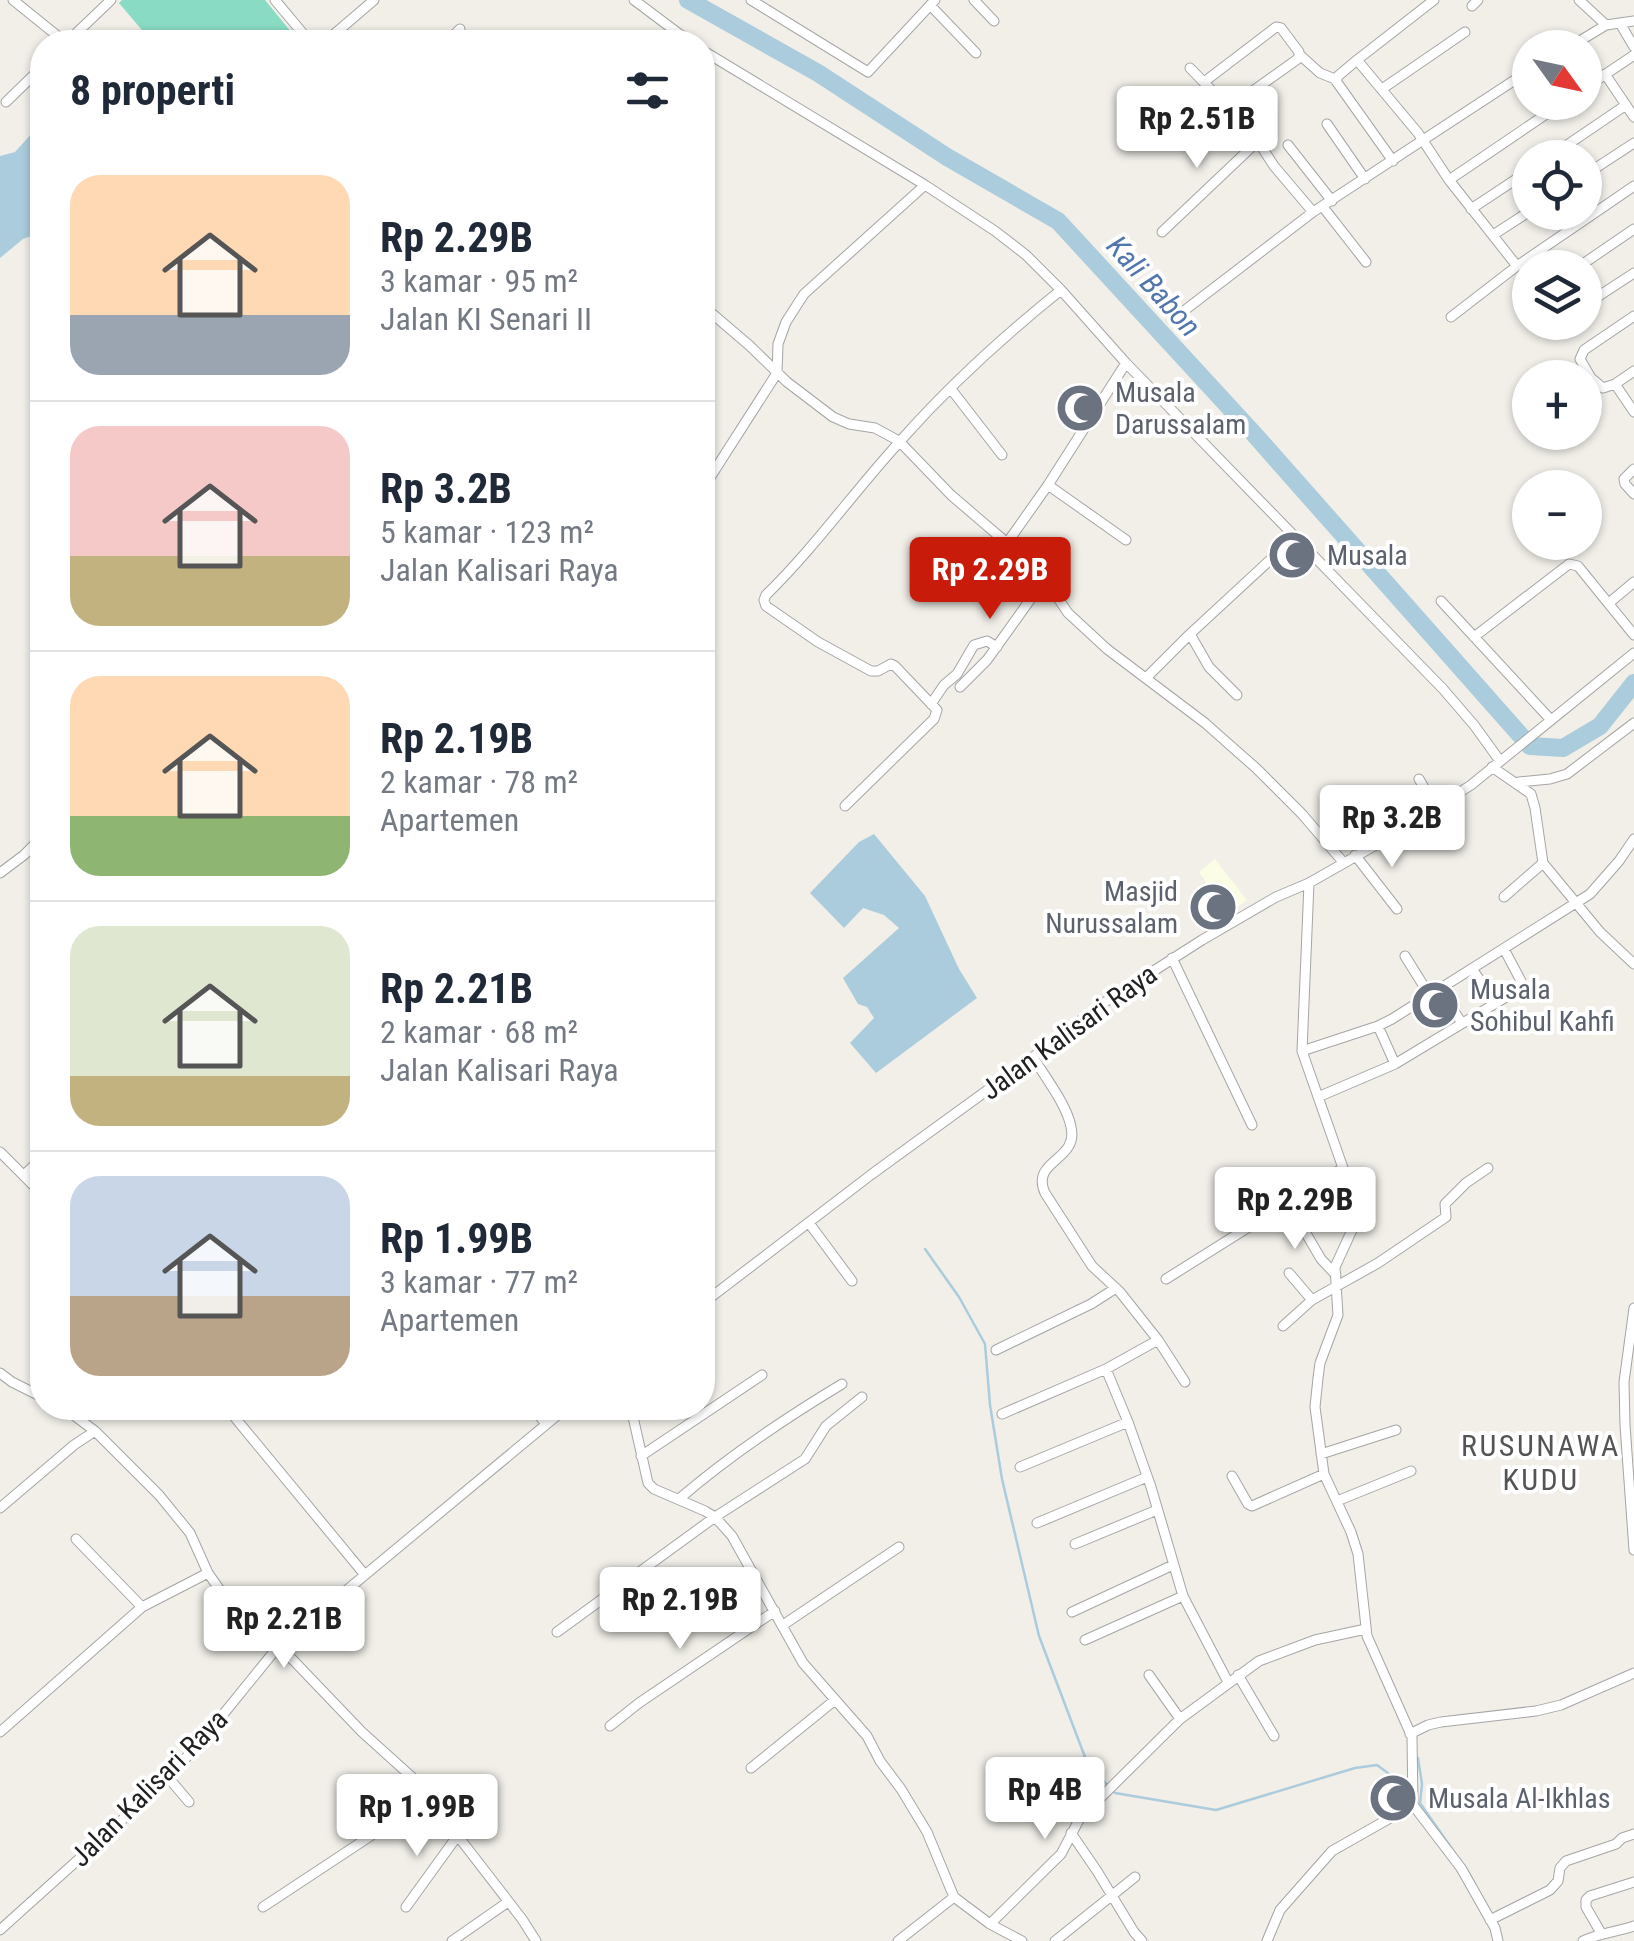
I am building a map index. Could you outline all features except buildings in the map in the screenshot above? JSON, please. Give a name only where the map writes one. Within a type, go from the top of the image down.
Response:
[{"type":"street","points":[[13,0],[51,30]]},
{"type":"street","points":[[79,30],[111,0]]},
{"type":"street","points":[[275,0],[300,30]]},
{"type":"street","points":[[339,30],[374,0]]},
{"type":"street","points":[[634,0],[664,30]]},
{"type":"street","points":[[751,0],[868,72],[932,3],[976,53]]},
{"type":"street","points":[[974,0],[994,20]]},
{"type":"street","points":[[1336,78],[1434,0]]},
{"type":"street","points":[[1579,0],[1606,26]]},
{"type":"street","points":[[1599,30],[1634,21]]},
{"type":"street","points":[[1621,24],[1634,47]]},
{"type":"street","points":[[1204,82],[1276,27],[1320,73],[1336,78]]},
{"type":"street","points":[[1382,89],[1465,32]]},
{"type":"street","points":[[1198,136],[1300,55]]},
{"type":"street","points":[[1602,76],[1634,55]]},
{"type":"street","points":[[715,58],[995,231],[1061,290],[1474,725],[1499,762],[1534,799],[1544,863],[1600,932],[1634,964]]},
{"type":"street","points":[[1357,60],[1423,139],[1448,180],[1512,259]]},
{"type":"street","points":[[1190,68],[1258,140],[1274,166],[1323,207]]},
{"type":"street","points":[[1605,74],[1634,116]]},
{"type":"street","points":[[1336,78],[1393,161]]},
{"type":"street","points":[[6,102],[30,79]]},
{"type":"street","points":[[1172,320],[1273,240],[1512,82]]},
{"type":"street","points":[[1575,140],[1626,106]]},
{"type":"street","points":[[1448,180],[1537,120]]},
{"type":"street","points":[[1327,124],[1365,179]]},
{"type":"street","points":[[1162,232],[1258,140]]},
{"type":"street","points":[[1602,164],[1634,143]]},
{"type":"street","points":[[1288,145],[1323,207],[1366,262]]},
{"type":"street","points":[[1471,209],[1512,182]]},
{"type":"street","points":[[715,470],[777,373],[778,344],[792,309],[925,185]]},
{"type":"street","points":[[1541,250],[1634,186]]},
{"type":"street","points":[[1493,236],[1512,223]]},
{"type":"street","points":[[1602,251],[1634,229]]},
{"type":"street","points":[[1451,317],[1512,271]]},
{"type":"street","points":[[1602,294],[1634,273]]},
{"type":"street","points":[[846,806],[936,716],[936,710],[896,666],[871,671],[818,642],[766,606],[764,600],[899,441],[1022,321],[1061,290]]},
{"type":"street","points":[[1634,316],[1584,350],[1580,359],[1591,378],[1603,388],[1634,371]]},
{"type":"street","points":[[715,317],[800,394],[833,417],[848,424],[876,428],[899,441],[1045,579],[1068,613],[1257,769],[1344,862]]},
{"type":"street","points":[[1008,543],[1126,362]]},
{"type":"street","points":[[1615,384],[1634,412]]},
{"type":"street","points":[[951,389],[1002,455]]},
{"type":"street","points":[[1634,470],[1625,476],[1624,482],[1634,494]]},
{"type":"street","points":[[1048,485],[1126,540]]},
{"type":"street","points":[[1146,678],[1295,537]]},
{"type":"street","points":[[1474,636],[1569,564],[1578,566],[1634,635]]},
{"type":"street","points":[[960,687],[988,660],[1045,579]]},
{"type":"street","points":[[1608,603],[1634,582]]},
{"type":"street","points":[[1442,601],[1546,724]]},
{"type":"street","points":[[1190,634],[1209,666],[1237,694]]},
{"type":"street","points":[[932,704],[974,645],[987,641],[997,647]]},
{"type":"street","name":"Jalan Kalisari Raya","points":[[715,1294],[1105,1002],[1172,958],[1309,883],[1472,785],[1634,652]]},
{"type":"street","points":[[1516,782],[1567,774],[1634,722]]},
{"type":"street","points":[[1419,780],[1436,808]]},
{"type":"street","points":[[1302,1051],[1378,1026],[1590,894],[1634,838]]},
{"type":"street","points":[[0,873],[30,849]]},
{"type":"street","points":[[1355,856],[1398,908]]},
{"type":"street","points":[[1504,897],[1544,863]]},
{"type":"street","points":[[1309,883],[1302,1051],[1343,1168],[1352,1230],[1338,1261],[1338,1315],[1320,1363],[1316,1407],[1320,1454],[1324,1474],[1358,1554],[1366,1636],[1410,1734],[1412,1805],[1461,1868],[1498,1941]]},
{"type":"street","points":[[1318,1097],[1396,1064],[1521,988],[1504,949]]},
{"type":"street","points":[[1405,956],[1462,1023]]},
{"type":"street","points":[[1172,958],[1252,1125]]},
{"type":"street","points":[[1472,969],[1496,1003]]},
{"type":"street","points":[[1378,1026],[1396,1064]]},
{"type":"street","points":[[1034,1058],[1072,1132],[1062,1155],[1044,1170],[1041,1186],[1092,1266],[1116,1288],[1158,1340],[1185,1382]]},
{"type":"street","points":[[0,1152],[30,1181]]},
{"type":"street","points":[[1166,1279],[1343,1168]]},
{"type":"street","points":[[1283,1326],[1336,1280],[1378,1263],[1446,1217],[1445,1204],[1488,1168]]},
{"type":"street","points":[[24,1175],[30,1169]]},
{"type":"street","points":[[1287,1201],[1336,1280]]},
{"type":"street","points":[[810,1222],[852,1281]]},
{"type":"street","points":[[1289,1273],[1312,1300]]},
{"type":"street","points":[[996,1350],[1116,1288]]},
{"type":"street","points":[[1634,1308],[1624,1396],[1634,1550]]},
{"type":"street","points":[[1002,1414],[1106,1369],[1158,1340]]},
{"type":"street","points":[[1106,1369],[1147,1477],[1183,1596],[1228,1682]]},
{"type":"street","points":[[0,1373],[30,1391]]},
{"type":"street","points":[[715,1407],[762,1375]]},
{"type":"street","points":[[679,1499],[759,1436],[842,1384]]},
{"type":"street","points":[[557,1632],[805,1458],[826,1426],[862,1397]]},
{"type":"street","points":[[80,1420],[159,1496],[190,1533],[208,1572],[234,1610],[293,1660],[362,1732],[404,1768],[536,1941]]},
{"type":"street","points":[[237,1420],[365,1575]]},
{"type":"street","points":[[543,1420],[546,1424]]},
{"type":"street","name":"Jalan Kalisari Raya","points":[[0,1930],[195,1749],[277,1648],[551,1420]]},
{"type":"street","points":[[634,1420],[648,1483],[715,1518],[732,1536],[804,1663],[866,1736],[901,1788],[927,1832],[954,1898],[1022,1941]]},
{"type":"street","points":[[642,1456],[695,1420]]},
{"type":"street","points":[[1020,1467],[1128,1422]]},
{"type":"street","points":[[1320,1454],[1396,1430]]},
{"type":"street","points":[[0,1508],[95,1431]]},
{"type":"street","points":[[1338,1501],[1411,1472]]},
{"type":"street","points":[[1232,1476],[1252,1506],[1324,1474]]},
{"type":"street","points":[[1037,1523],[1147,1477]]},
{"type":"street","points":[[1075,1544],[1157,1510]]},
{"type":"street","points":[[76,1539],[142,1606]]},
{"type":"street","points":[[783,1626],[898,1547]]},
{"type":"street","points":[[1072,1612],[1174,1565]]},
{"type":"street","points":[[0,1732],[142,1606],[208,1572]]},
{"type":"street","points":[[1085,1640],[1183,1596]]},
{"type":"street","points":[[610,1726],[775,1610]]},
{"type":"street","points":[[990,1924],[1061,1854],[1080,1818],[1180,1720],[1228,1682],[1258,1662],[1315,1640],[1366,1628]]},
{"type":"street","points":[[1410,1734],[1441,1722],[1536,1712],[1634,1673]]},
{"type":"street","points":[[1149,1675],[1180,1720]]},
{"type":"street","points":[[1238,1675],[1274,1736]]},
{"type":"street","points":[[751,1768],[835,1700]]},
{"type":"street","points":[[167,1776],[190,1802]]},
{"type":"street","points":[[263,1907],[428,1798]]},
{"type":"street","points":[[1267,1941],[1280,1910],[1332,1852],[1412,1805]]},
{"type":"street","points":[[1071,1833],[1142,1941]]},
{"type":"street","points":[[1490,1920],[1550,1890],[1566,1861],[1634,1834]]},
{"type":"street","points":[[406,1907],[458,1836]]},
{"type":"street","points":[[1055,1941],[1135,1877]]},
{"type":"street","points":[[1601,1933],[1586,1900],[1634,1882]]},
{"type":"street","points":[[898,1941],[954,1898]]},
{"type":"street","points":[[452,1941],[508,1902]]},
{"type":"street","points":[[1583,1941],[1634,1926]]},
{"type":"shaded area","points":[[1215,859],[1247,900],[1228,914],[1199,872]]},
{"type":"green space","points":[[265,0],[290,30],[142,30],[119,3]]},
{"type":"water","points":[[30,135],[30,236],[0,258],[0,156],[15,152]]},
{"type":"water","points":[[874,834],[925,896],[977,998],[876,1073],[850,1043],[874,1018],[867,1007],[858,1004],[843,978],[899,928],[884,915],[863,908],[844,928],[810,893],[859,842]]},
{"type":"waterway","name":"Kali Babon","points":[[688,0],[818,73],[947,157],[1058,221],[1254,434],[1530,746],[1563,748],[1600,726],[1634,683]]},
{"type":"waterway","points":[[925,1249],[959,1297],[985,1344],[1002,1479],[1039,1636],[1088,1765],[1115,1793],[1216,1810],[1355,1768],[1377,1765],[1396,1779],[1410,1797]]},
{"type":"waterway","points":[[1418,1758],[1420,1803],[1459,1859]]},
{"type":"waterway","points":[[1464,1865],[1475,1884]]},
{"type":"place","name":"Musala Darussalam","points":[[1080,408]]},
{"type":"place","name":"Musala","points":[[1292,555]]},
{"type":"place","name":"Masjid Nurussalam","points":[[1213,907]]},
{"type":"place","name":"Musala Sohibul Kahfi","points":[[1435,1005]]},
{"type":"place","name":"Musala Al-Ikhlas","points":[[1393,1798]]},
{"type":"district","name":"RUSUNAWA KUDU","points":[[1541,1462]]}]
